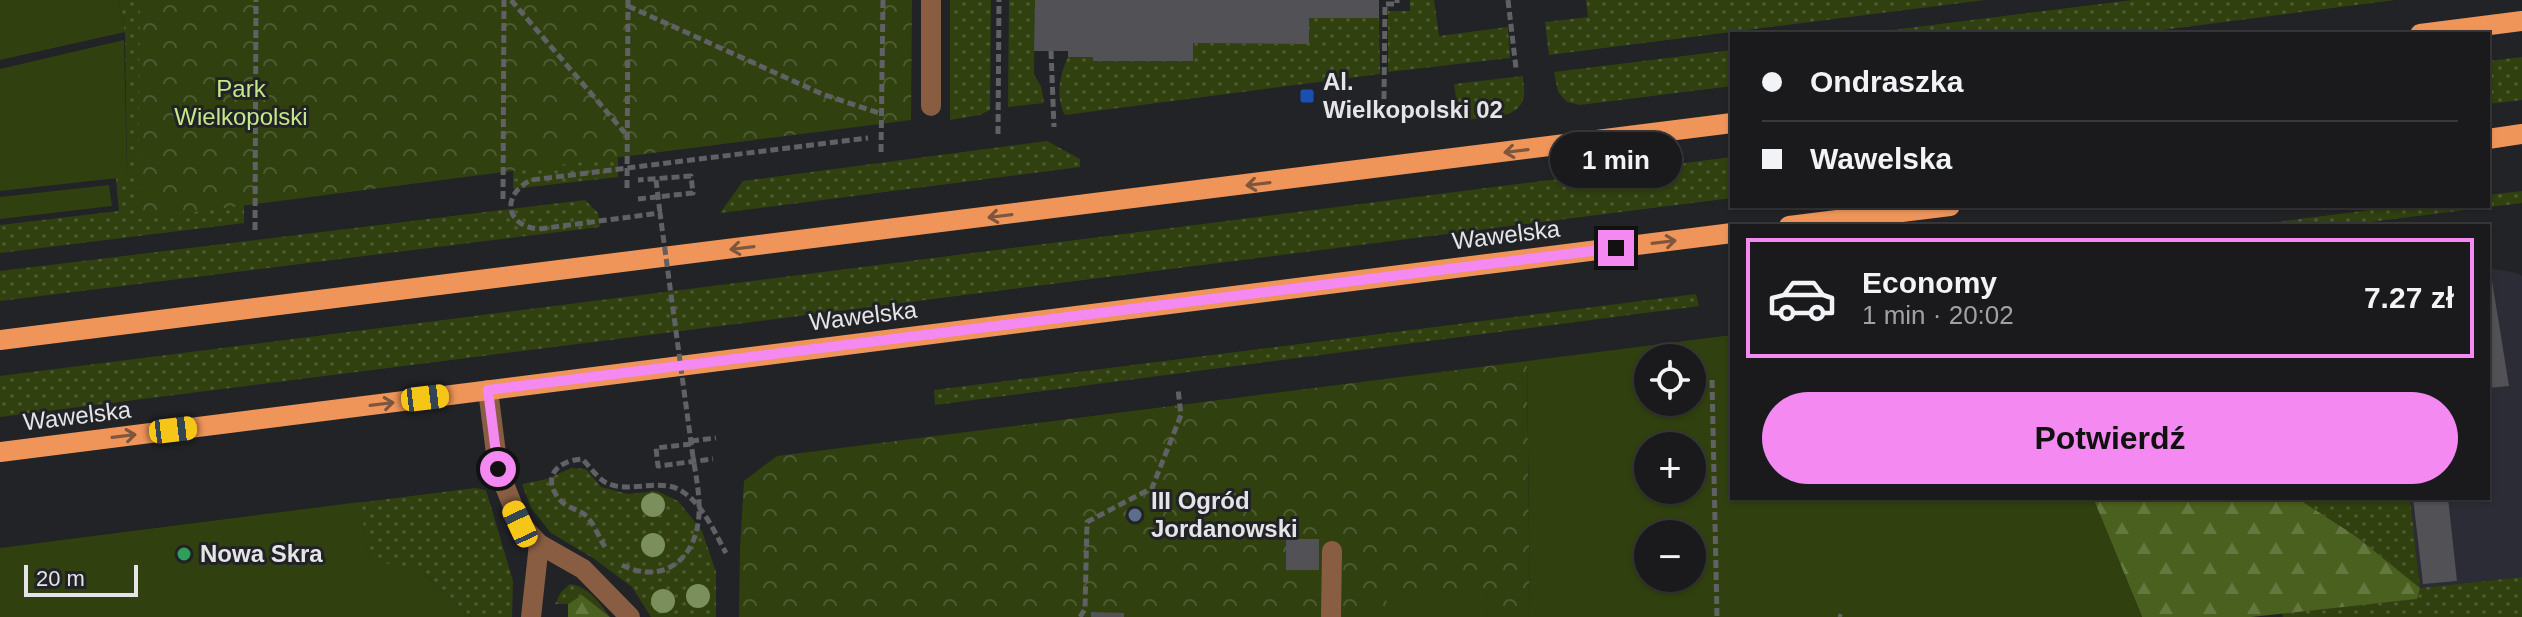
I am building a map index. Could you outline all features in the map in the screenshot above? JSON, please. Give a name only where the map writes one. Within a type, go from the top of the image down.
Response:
[{"type":"main road","points":[[2436,32],[2522,21]]},
{"type":"main road","points":[[0,340],[1730,123]]},
{"type":"main road","points":[[2490,139],[2522,134]]},
{"type":"main road","points":[[1805,224],[1934,208]]},
{"type":"main road","name":"Wawelska","points":[[0,452],[1730,233]]},
{"type":"street","points":[[931,0],[931,106]]},
{"type":"street","points":[[488,390],[498,469],[520,524],[539,544],[583,569],[630,617]]},
{"type":"street","points":[[531,617],[539,544]]},
{"type":"street","points":[[1331,617],[1332,551]]},
{"type":"path","points":[[255,230],[256,0]]},
{"type":"path","points":[[503,199],[504,0]]},
{"type":"path","points":[[511,0],[626,135]]},
{"type":"path","points":[[881,152],[883,0]]},
{"type":"path","points":[[998,134],[999,0]]},
{"type":"path","points":[[1384,99],[1385,4],[1397,4],[1397,0]]},
{"type":"path","points":[[1508,0],[1516,68]]},
{"type":"path","points":[[627,188],[628,3],[822,94],[882,114]]},
{"type":"path","points":[[1051,51],[1054,127]]},
{"type":"path","points":[[660,213],[539,229],[521,224],[511,212],[511,203],[513,194],[531,180],[868,138]]},
{"type":"path","points":[[638,180],[691,176],[693,193],[638,199]]},
{"type":"path","points":[[615,562],[632,570],[656,574],[673,567],[694,543],[699,510],[656,180]]},
{"type":"path","points":[[1712,380],[1717,617]]},
{"type":"path","points":[[1080,617],[1085,609],[1087,522],[1152,488],[1181,415],[1178,389]]},
{"type":"path","points":[[713,438],[656,448],[658,466],[713,459]]},
{"type":"path","points":[[609,553],[595,527],[583,514],[564,504],[552,489],[551,479],[566,460],[582,459],[606,484],[613,486],[672,487],[683,492],[699,510],[726,553]]},
{"type":"shaded area","points":[[2490,268],[2517,273],[2522,276],[2522,577],[2420,588],[2410,500],[2490,500]]},
{"type":"green space","points":[[0,0],[118,0],[125,32],[0,60]]},
{"type":"green space","points":[[118,0],[140,0],[140,4],[245,6],[244,223],[0,253],[0,225],[119,211],[116,178],[127,176],[125,32]]},
{"type":"green space","name":"Park Wielkopolski","points":[[140,0],[912,0],[911,120],[138,219]]},
{"type":"green space","points":[[950,0],[991,0],[990,110],[980,115],[950,120]]},
{"type":"green space","points":[[1009,0],[1035,0],[1034,75],[1041,86],[1044,103],[1008,107]]},
{"type":"green space","points":[[1410,0],[1434,0],[1439,36],[1508,27],[1510,58],[1388,72],[1388,11],[1410,11]]},
{"type":"green space","points":[[1586,0],[1985,0],[1549,55],[1545,22],[1588,17]]},
{"type":"green space","points":[[2133,0],[2395,0],[2147,32],[1876,32]]},
{"type":"green space","points":[[514,15],[618,133],[618,177],[513,189]]},
{"type":"green space","points":[[1309,18],[1379,18],[1380,74],[1065,115],[1062,108],[1060,86],[1068,57],[1093,57],[1093,61],[1193,61],[1193,43],[1308,44]]},
{"type":"green space","points":[[124,40],[127,177],[0,191],[0,69]]},
{"type":"green space","points":[[1730,50],[1730,86],[1580,105],[1567,102],[1558,92],[1554,72]]},
{"type":"green space","points":[[2522,57],[2522,100],[2490,104],[2490,61]]},
{"type":"green space","points":[[1523,76],[1524,96],[1515,110],[1497,117],[1459,120],[1454,84]]},
{"type":"green space","points":[[1047,141],[1080,159],[1080,167],[720,213],[743,181]]},
{"type":"green space","points":[[1730,157],[1730,198],[0,417],[0,376]]},
{"type":"green space","points":[[109,185],[112,206],[0,219],[0,197]]},
{"type":"green space","points":[[2522,191],[2522,203],[2490,207],[2490,195]]},
{"type":"green space","points":[[585,200],[598,213],[600,227],[0,301],[0,271]]},
{"type":"green space","points":[[2385,208],[2482,208],[2354,224],[2260,224]]},
{"type":"green space","points":[[1696,294],[1699,306],[935,405],[934,390]]},
{"type":"green space","points":[[1730,335],[1730,500],[2094,500],[2142,617],[1530,617],[1527,361],[1634,347],[1634,416],[1706,416],[1706,344],[1661,344]]},
{"type":"green space","name":"III Ogród Jordanowski","points":[[1527,361],[1530,617],[739,617],[744,481],[777,456]]},
{"type":"green space","points":[[571,468],[586,469],[601,487],[628,494],[657,491],[678,501],[702,531],[716,572],[716,617],[651,617],[632,587],[593,558],[551,533],[531,508],[522,484],[547,479]]},
{"type":"green space","name":"Nowa Skra","points":[[475,488],[486,490],[513,581],[512,617],[471,617],[420,570],[53,617],[57,541]]},
{"type":"green space","points":[[2094,500],[2300,500],[2357,537],[2420,588],[2417,599],[2251,617],[2142,617]]},
{"type":"green space","points":[[2300,500],[2410,500],[2420,588],[2357,537]]},
{"type":"green space","name":"Nowa Skra","points":[[360,502],[369,560],[420,570],[471,617],[0,617],[0,548]]},
{"type":"green space","points":[[2522,577],[2522,617],[2283,617],[2282,613],[2416,599],[2420,588]]},
{"type":"green space","points":[[570,584],[588,592],[610,617],[582,595],[568,604],[555,604]]},
{"type":"green space","points":[[1387,588],[1488,591],[1487,617],[1386,617]]},
{"type":"green space","points":[[582,595],[610,617],[568,617],[568,604]]},
{"type":"building","points":[[1035,0],[1379,0],[1379,18],[1309,18],[1309,44],[1193,43],[1193,61],[1093,61],[1093,57],[1068,57],[1068,51],[1034,51]]},
{"type":"building","points":[[2490,282],[2509,386],[2490,388]]},
{"type":"building","points":[[2413,500],[2448,500],[2457,581],[2423,584]]},
{"type":"building","points":[[1286,539],[1319,539],[1319,570],[1286,570]]},
{"type":"building","points":[[1091,612],[1124,613],[1124,617],[1091,617]]},
{"type":"place","name":"Al. Wielkopolski 02","points":[[1307,96]]},
{"type":"place","name":"III Ogród Jordanowski","points":[[1135,515]]},
{"type":"place","name":"Nowa Skra","points":[[184,554]]},
{"type":"route","points":[[498,469],[488,390],[1616,248]]}]
